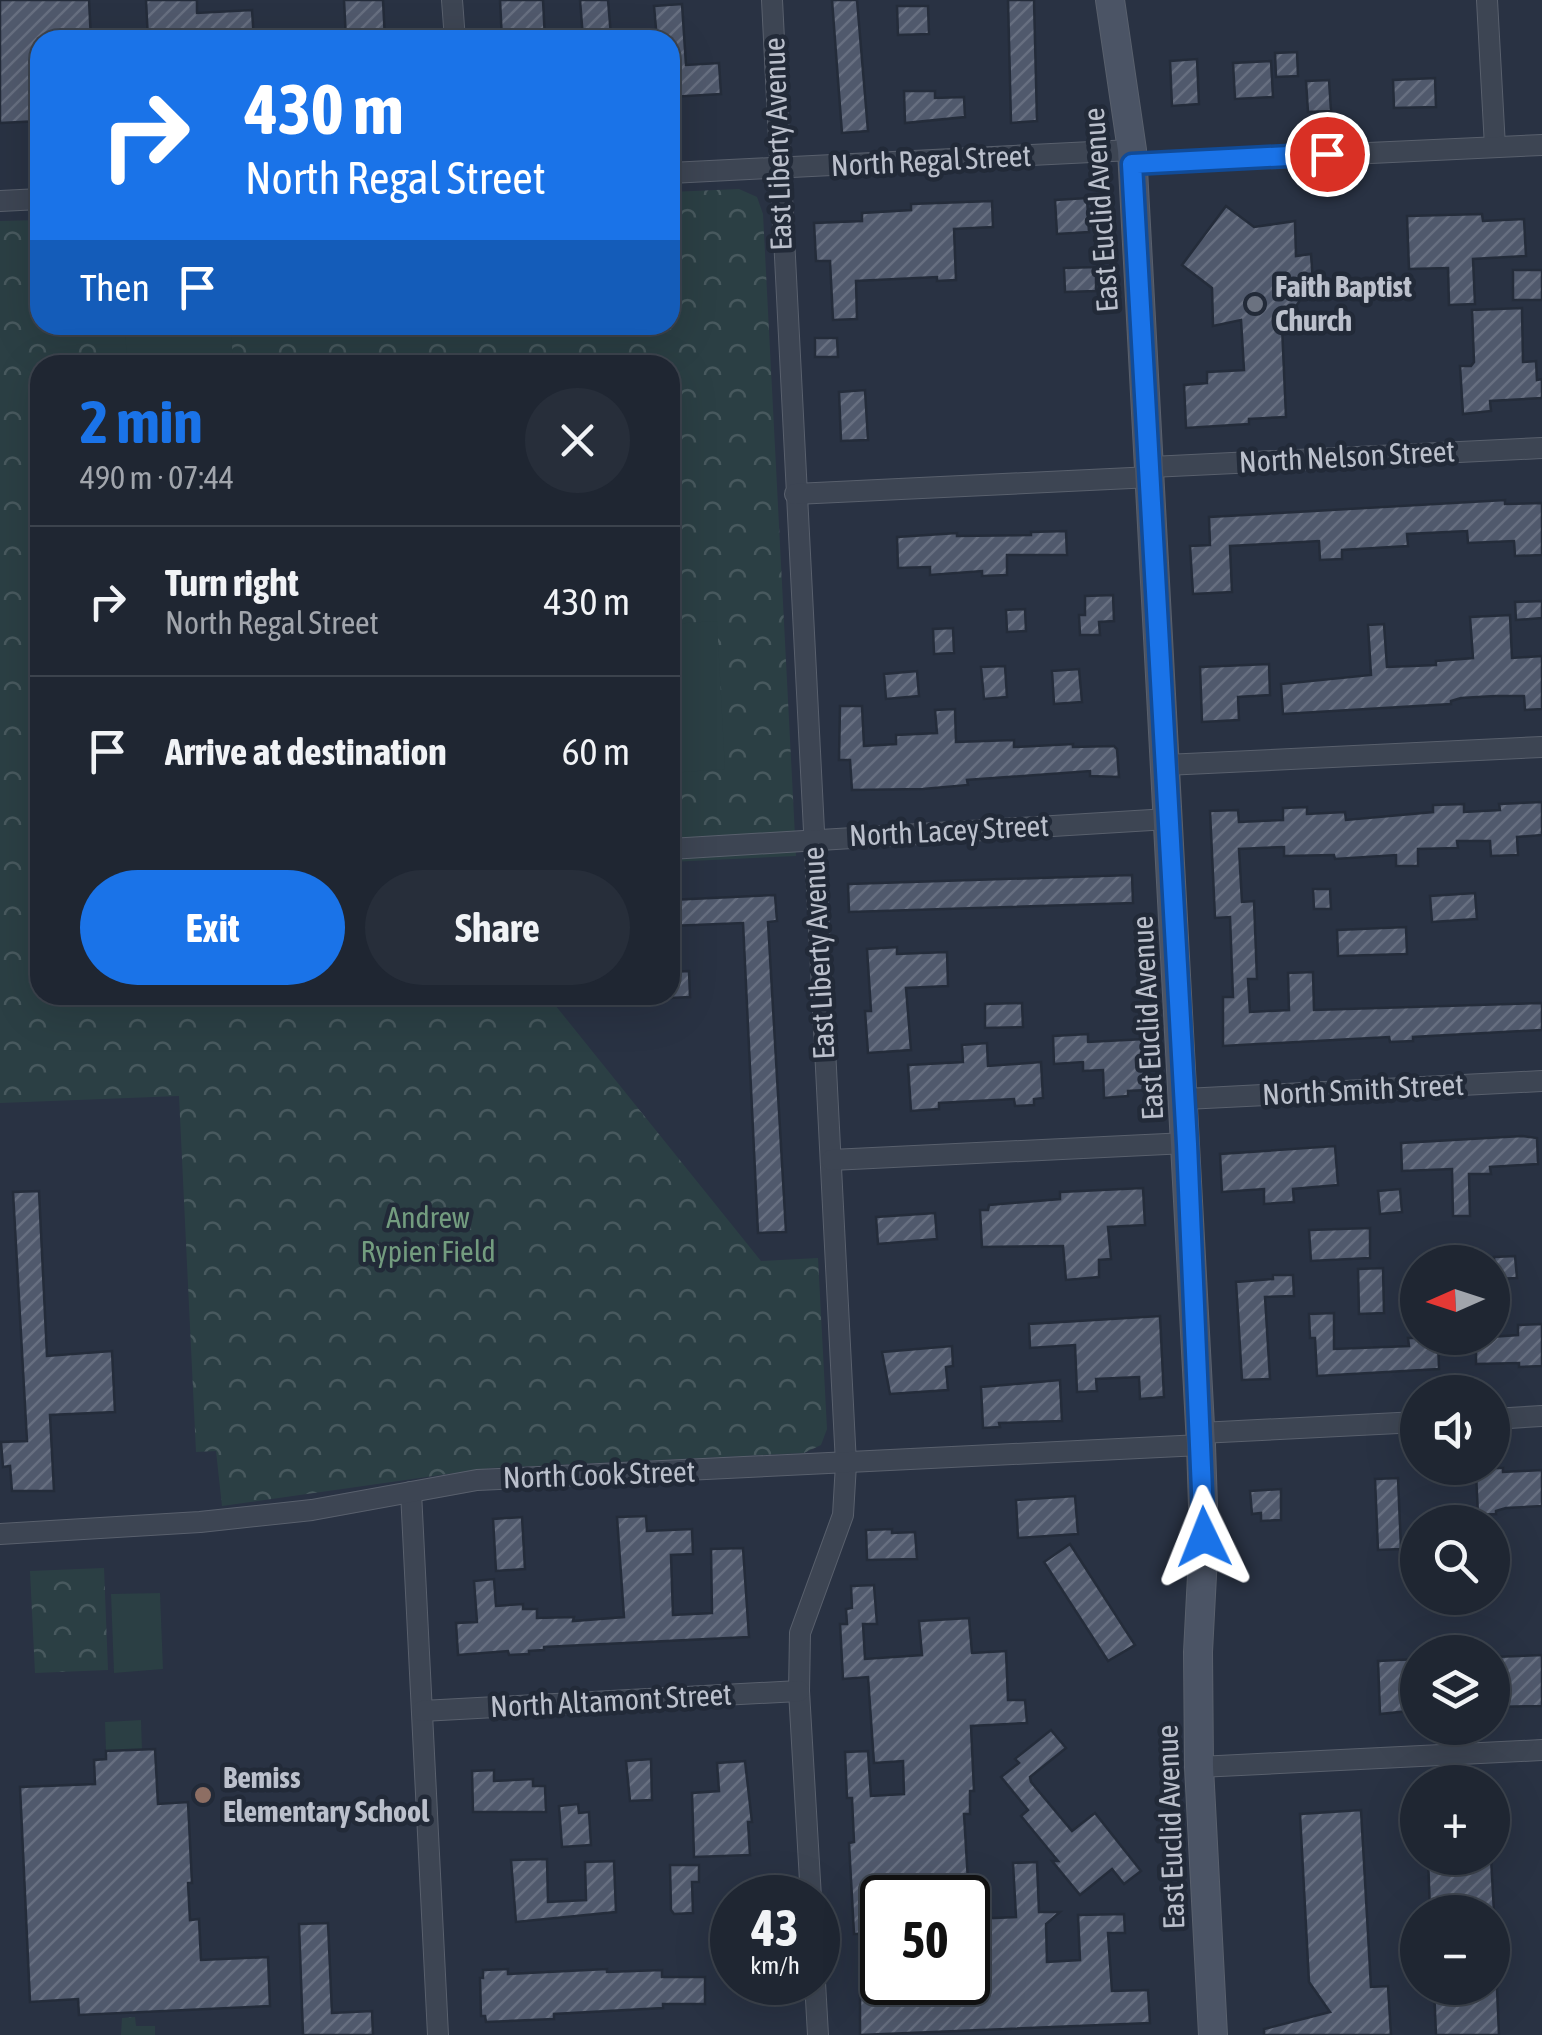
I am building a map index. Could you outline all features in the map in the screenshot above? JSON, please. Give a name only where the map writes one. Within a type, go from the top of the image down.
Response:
[{"type":"main road","name":"East Euclid Avenue","points":[[1110,0],[1132,157],[1185,1099],[1204,1537],[1198,1652],[1199,1767],[1213,2035]]},
{"type":"street","points":[[452,0],[454,30]]},
{"type":"street","name":"East Liberty Avenue","points":[[772,0],[846,1464],[844,1516],[800,1634],[810,1875]]},
{"type":"street","points":[[1487,0],[1495,147]]},
{"type":"street","name":"North Regal Street","points":[[680,172],[1542,144]]},
{"type":"street","points":[[0,200],[30,199]]},
{"type":"street","name":"North Nelson Street","points":[[795,494],[1542,448]]},
{"type":"street","points":[[1165,765],[1542,747]]},
{"type":"street","name":"North Lacey Street","points":[[680,848],[1168,819]]},
{"type":"street","name":"North Smith Street","points":[[1185,1099],[1542,1081]]},
{"type":"street","points":[[832,1160],[1187,1144]]},
{"type":"street","points":[[1510,1417],[1542,1416]]},
{"type":"street","name":"North Cook Street","points":[[0,1534],[200,1522],[312,1510],[477,1480],[846,1464],[1400,1423]]},
{"type":"street","points":[[411,1492],[438,2035]]},
{"type":"street","name":"North Altamont Street","points":[[422,1711],[800,1692]]},
{"type":"street","points":[[1199,1767],[1542,1750]]},
{"type":"street","points":[[816,2005],[818,2035]]},
{"type":"green space","name":"Andrew Rypien Field","points":[[739,189],[757,197],[763,214],[796,856],[680,862],[680,355],[30,355],[30,1005],[555,1005],[761,1261],[818,1258],[827,1429],[821,1445],[804,1453],[490,1468],[222,1506],[216,1451],[196,1452],[179,1096],[0,1103],[0,221],[30,220],[30,335],[680,335],[680,192]]},
{"type":"green space","points":[[126,335],[232,335],[232,355],[126,355]]},
{"type":"green space","points":[[717,621],[725,769],[680,772],[680,623]]},
{"type":"green space","points":[[104,1568],[108,1670],[35,1673],[30,1571]]},
{"type":"green space","points":[[160,1593],[163,1669],[114,1673],[111,1594]]},
{"type":"green space","points":[[141,1720],[142,1749],[106,1751],[105,1722]]},
{"type":"green space","points":[[135,2017],[136,2026],[155,2026],[155,2035],[121,2035],[122,2018]]},
{"type":"building","points":[[0,0],[89,0],[90,30],[30,30],[30,122],[0,123]]},
{"type":"building","points":[[146,0],[197,0],[197,13],[252,10],[253,30],[148,30]]},
{"type":"building","points":[[344,0],[383,0],[384,30],[346,30]]},
{"type":"building","points":[[500,0],[543,0],[544,30],[502,30]]},
{"type":"building","points":[[580,0],[608,0],[610,30],[582,30]]},
{"type":"building","points":[[832,0],[857,0],[868,131],[842,133]]},
{"type":"building","points":[[1008,0],[1034,0],[1037,121],[1011,123]]},
{"type":"building","points":[[682,4],[686,65],[719,63],[721,94],[680,96],[680,30],[656,30],[654,6]]},
{"type":"building","points":[[897,6],[928,6],[929,34],[898,35]]},
{"type":"building","points":[[1297,52],[1298,76],[1276,77],[1275,53]]},
{"type":"building","points":[[1197,59],[1199,104],[1172,106],[1170,61]]},
{"type":"building","points":[[1271,61],[1273,97],[1235,99],[1233,63]]},
{"type":"building","points":[[1435,78],[1436,107],[1394,108],[1393,80]]},
{"type":"building","points":[[1329,80],[1331,111],[1308,112],[1306,81]]},
{"type":"building","points":[[904,91],[935,91],[935,98],[964,97],[965,117],[905,123]]},
{"type":"building","points":[[1087,198],[1089,232],[1057,234],[1055,200]]},
{"type":"building","points":[[992,201],[993,227],[954,229],[956,280],[937,281],[937,277],[856,281],[857,319],[833,320],[830,261],[816,261],[814,223],[862,221],[862,213],[911,210],[911,204]]},
{"type":"building","name":"Faith Baptist Church","points":[[1226,206],[1254,227],[1295,221],[1296,256],[1311,254],[1313,282],[1282,326],[1286,417],[1186,428],[1184,385],[1207,383],[1207,372],[1244,370],[1241,320],[1213,326],[1212,288],[1182,265]]},
{"type":"building","points":[[1482,214],[1483,221],[1524,219],[1526,256],[1473,259],[1475,304],[1449,305],[1448,268],[1409,269],[1407,216]]},
{"type":"building","points":[[1096,267],[1096,291],[1065,292],[1064,268]]},
{"type":"building","points":[[1513,270],[1542,270],[1542,300],[1513,300]]},
{"type":"building","points":[[1522,308],[1523,362],[1536,361],[1537,380],[1542,379],[1542,398],[1490,401],[1491,411],[1463,414],[1460,366],[1471,366],[1474,362],[1472,310]]},
{"type":"building","points":[[815,338],[837,338],[838,357],[815,357]]},
{"type":"building","points":[[865,390],[868,440],[841,441],[839,392]]},
{"type":"building","points":[[1505,500],[1505,504],[1542,503],[1542,555],[1515,556],[1514,541],[1468,543],[1467,531],[1407,534],[1408,546],[1342,550],[1342,559],[1320,560],[1319,541],[1230,546],[1232,592],[1193,594],[1190,546],[1210,545],[1209,517]]},
{"type":"building","points":[[1066,531],[1067,555],[1007,555],[1007,575],[982,576],[982,571],[930,575],[930,567],[898,568],[897,537]]},
{"type":"building","points":[[1113,595],[1114,621],[1099,622],[1100,635],[1080,635],[1079,615],[1085,615],[1085,596]]},
{"type":"building","points":[[1542,601],[1542,618],[1516,620],[1515,602]]},
{"type":"building","points":[[1025,609],[1026,631],[1007,632],[1006,610]]},
{"type":"building","points":[[1510,615],[1512,658],[1542,656],[1542,709],[1525,710],[1524,696],[1495,696],[1461,698],[1451,704],[1283,714],[1281,684],[1371,675],[1368,625],[1384,624],[1387,667],[1436,665],[1436,661],[1473,658],[1470,617]]},
{"type":"building","points":[[953,628],[954,653],[934,654],[933,629]]},
{"type":"building","points":[[1269,664],[1270,695],[1238,697],[1239,720],[1202,722],[1200,667]]},
{"type":"building","points":[[1005,666],[1007,697],[984,699],[981,667]]},
{"type":"building","points":[[1079,669],[1082,702],[1054,704],[1052,671]]},
{"type":"building","points":[[917,671],[919,696],[886,699],[884,674]]},
{"type":"building","points":[[840,706],[862,706],[864,746],[896,744],[896,735],[937,733],[935,710],[955,709],[956,742],[1014,740],[1014,747],[1114,746],[1119,777],[1090,776],[1090,771],[967,780],[968,785],[923,789],[852,790],[850,760],[839,760]]},
{"type":"building","points":[[1542,802],[1542,835],[1517,837],[1518,855],[1491,856],[1490,841],[1457,841],[1458,848],[1418,849],[1418,866],[1396,866],[1396,855],[1335,859],[1334,855],[1284,856],[1284,847],[1239,849],[1242,902],[1254,901],[1257,979],[1248,979],[1250,1012],[1289,1010],[1288,973],[1313,972],[1314,1010],[1542,1003],[1542,1030],[1413,1037],[1413,1041],[1390,1042],[1389,1037],[1223,1046],[1223,997],[1233,997],[1230,917],[1215,918],[1210,811],[1238,810],[1239,822],[1283,820],[1283,808],[1307,807],[1307,814],[1345,812],[1346,820],[1433,812],[1433,805],[1464,804],[1464,812],[1500,810],[1499,804]]},
{"type":"building","points":[[1132,875],[1133,903],[849,912],[848,884]]},
{"type":"building","points":[[1313,889],[1330,889],[1331,909],[1314,909]]},
{"type":"building","points":[[1475,893],[1477,919],[1432,922],[1430,896]]},
{"type":"building","points":[[775,895],[777,921],[768,922],[786,1232],[758,1233],[743,923],[680,926],[680,900]]},
{"type":"building","points":[[1406,927],[1407,954],[1338,956],[1337,930]]},
{"type":"building","points":[[897,947],[897,954],[947,952],[948,986],[906,988],[911,1050],[868,1053],[865,1011],[871,1011],[867,949]]},
{"type":"building","points":[[680,971],[689,971],[690,997],[680,998]]},
{"type":"building","points":[[1022,1003],[1023,1027],[985,1028],[985,1004]]},
{"type":"building","points":[[1088,1034],[1088,1042],[1145,1039],[1147,1090],[1104,1098],[1103,1070],[1083,1071],[1083,1062],[1054,1064],[1053,1036]]},
{"type":"building","points":[[987,1043],[988,1066],[1041,1062],[1043,1098],[1034,1099],[1034,1105],[1015,1106],[1014,1099],[939,1103],[939,1109],[911,1111],[908,1065],[963,1062],[962,1045]]},
{"type":"building","points":[[1537,1138],[1538,1164],[1490,1167],[1491,1174],[1469,1174],[1470,1216],[1453,1216],[1452,1169],[1402,1171],[1401,1143]]},
{"type":"building","points":[[1335,1146],[1338,1185],[1293,1189],[1294,1202],[1264,1204],[1264,1189],[1222,1192],[1220,1154]]},
{"type":"building","points":[[1143,1188],[1145,1225],[1108,1227],[1111,1259],[1099,1260],[1099,1277],[1066,1280],[1063,1246],[982,1247],[980,1210],[988,1210],[989,1205],[1060,1199],[1060,1192]]},
{"type":"building","points":[[1400,1189],[1402,1212],[1380,1214],[1378,1191]]},
{"type":"building","points":[[39,1191],[47,1356],[112,1351],[115,1412],[50,1415],[54,1491],[12,1491],[10,1466],[3,1467],[1,1442],[27,1441],[13,1192]]},
{"type":"building","points":[[935,1213],[937,1239],[878,1244],[876,1217]]},
{"type":"building","points":[[1370,1228],[1370,1258],[1311,1261],[1309,1230]]},
{"type":"building","points":[[1510,1256],[1515,1256],[1517,1278],[1510,1278]]},
{"type":"building","points":[[1383,1268],[1384,1313],[1359,1314],[1358,1269]]},
{"type":"building","points":[[1273,1275],[1293,1275],[1294,1296],[1265,1297],[1270,1379],[1242,1380],[1236,1282],[1273,1279]]},
{"type":"building","points":[[1334,1313],[1334,1349],[1400,1346],[1400,1355],[1439,1355],[1439,1369],[1317,1376],[1309,1314]]},
{"type":"building","points":[[1160,1316],[1164,1397],[1140,1399],[1139,1377],[1096,1379],[1097,1391],[1077,1392],[1075,1345],[1030,1348],[1029,1324]]},
{"type":"building","points":[[1542,1324],[1542,1366],[1476,1364],[1476,1355],[1510,1355],[1510,1336],[1518,1335],[1518,1325]]},
{"type":"building","points":[[952,1346],[953,1366],[946,1367],[948,1390],[890,1394],[882,1352]]},
{"type":"building","points":[[1060,1380],[1062,1421],[999,1423],[1000,1427],[983,1428],[981,1387]]},
{"type":"building","points":[[1542,1470],[1542,1506],[1478,1505],[1477,1485],[1510,1485],[1510,1472]]},
{"type":"building","points":[[1398,1478],[1400,1549],[1378,1550],[1375,1479]]},
{"type":"building","points":[[1281,1489],[1281,1520],[1261,1521],[1261,1513],[1252,1514],[1250,1491]]},
{"type":"building","points":[[1075,1496],[1078,1534],[1018,1538],[1016,1500]]},
{"type":"building","points":[[646,1516],[647,1531],[692,1529],[693,1554],[671,1555],[673,1615],[712,1613],[711,1549],[743,1548],[749,1637],[544,1647],[529,1654],[509,1655],[508,1651],[458,1655],[456,1623],[477,1622],[474,1581],[494,1579],[496,1606],[523,1604],[523,1609],[537,1609],[537,1618],[574,1617],[573,1621],[624,1617],[617,1517]]},
{"type":"building","points":[[522,1517],[525,1569],[496,1571],[493,1519]]},
{"type":"building","points":[[892,1529],[892,1533],[915,1532],[917,1559],[867,1560],[866,1530]]},
{"type":"building","points":[[1070,1544],[1135,1645],[1108,1661],[1044,1562]]},
{"type":"building","points":[[874,1585],[877,1624],[863,1624],[865,1659],[922,1655],[919,1621],[969,1618],[972,1653],[1006,1651],[1008,1700],[1025,1700],[1027,1723],[971,1726],[974,1791],[970,1791],[970,1814],[964,1814],[968,1875],[860,1875],[860,1934],[854,1934],[849,1843],[854,1842],[852,1798],[847,1798],[845,1752],[868,1751],[871,1796],[904,1794],[903,1761],[874,1763],[868,1677],[843,1679],[840,1624],[847,1624],[846,1609],[852,1608],[851,1586]]},
{"type":"building","points":[[1542,1655],[1542,1706],[1510,1707],[1510,1656]]},
{"type":"building","points":[[1400,1660],[1400,1712],[1380,1714],[1378,1661]]},
{"type":"building","points":[[1051,1730],[1066,1748],[1030,1777],[1031,1782],[1072,1831],[1095,1813],[1141,1871],[1124,1884],[1112,1869],[1080,1895],[1021,1816],[1028,1810],[1001,1777],[1019,1763],[1015,1759]]},
{"type":"building","points":[[155,1749],[158,1804],[188,1802],[190,1920],[199,1919],[201,1960],[268,1957],[270,2006],[79,2015],[78,1999],[30,2002],[20,1787],[95,1784],[94,1760],[106,1759],[106,1751]]},
{"type":"building","points":[[651,1759],[652,1800],[630,1801],[626,1761]]},
{"type":"building","points":[[745,1761],[752,1822],[748,1822],[750,1855],[694,1857],[692,1793],[719,1791],[717,1763]]},
{"type":"building","points":[[494,1770],[494,1781],[533,1779],[533,1786],[545,1786],[546,1812],[473,1812],[472,1771]]},
{"type":"building","points":[[578,1804],[579,1813],[589,1812],[591,1845],[562,1847],[559,1806]]},
{"type":"building","points":[[1361,1810],[1371,1987],[1388,1986],[1391,2035],[1264,2035],[1264,2029],[1330,2012],[1309,1982],[1300,1814]]},
{"type":"building","points":[[547,1859],[548,1902],[586,1900],[585,1862],[614,1861],[616,1912],[516,1922],[511,1860]]},
{"type":"building","points":[[1037,1862],[1039,1912],[1060,1912],[1046,1924],[1047,1962],[1080,1960],[1078,1915],[1124,1914],[1125,1933],[1108,1933],[1112,1991],[1148,1990],[1150,2023],[860,2035],[860,2005],[990,2005],[990,1918],[1016,1917],[1013,1863]]},
{"type":"building","points":[[670,1865],[699,1865],[699,1882],[692,1882],[693,1913],[674,1914],[671,1910]]},
{"type":"building","points":[[1429,1875],[1492,1875],[1493,1895],[1429,1895]]},
{"type":"building","points":[[328,1923],[332,2013],[372,2011],[373,2035],[303,2035],[299,1924]]},
{"type":"building","points":[[508,1969],[508,1974],[662,1970],[662,1977],[705,1977],[705,2004],[663,2004],[663,2008],[486,2022],[485,2016],[481,2016],[483,1970]]},
{"type":"building","points":[[1435,2005],[1498,2005],[1499,2035],[1436,2035]]},
{"type":"place","name":"Faith Baptist Church","points":[[1255,304]]},
{"type":"place","name":"Bemiss Elementary School","points":[[203,1795]]},
{"type":"route","points":[[1204,1537],[1187,1144],[1132,164],[1327,154]]}]
